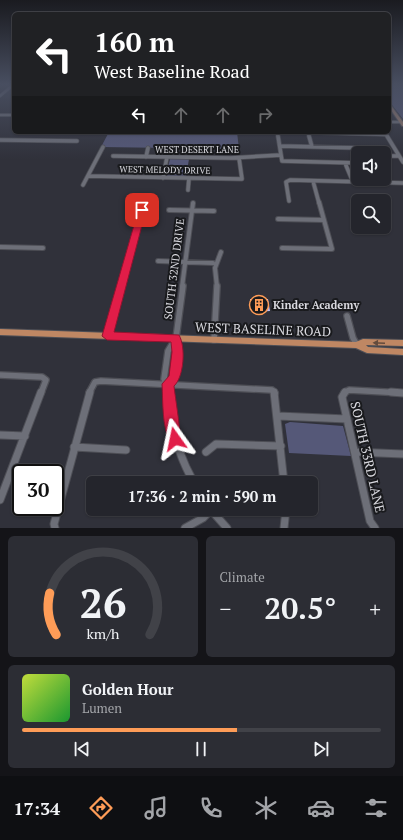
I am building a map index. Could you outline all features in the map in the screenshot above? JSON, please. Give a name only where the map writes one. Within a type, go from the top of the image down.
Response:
[{"type":"main road","points":[[392,110],[402,123]]},
{"type":"main road","name":"WEST BASELINE ROAD","points":[[0,332],[357,345],[367,350],[403,352]]},
{"type":"main road","name":"WEST BASELINE ROAD","points":[[357,345],[363,342],[403,343]]},
{"type":"main road","points":[[385,351],[403,348]]},
{"type":"street","points":[[0,115],[12,115]]},
{"type":"street","points":[[391,122],[402,123]]},
{"type":"street","points":[[277,134],[282,161],[351,163]]},
{"type":"street","points":[[308,134],[312,147]]},
{"type":"street","points":[[386,134],[403,162]]},
{"type":"street","points":[[0,140],[77,141]]},
{"type":"street","points":[[280,146],[351,148]]},
{"type":"street","points":[[83,185],[103,147]]},
{"type":"street","points":[[146,157],[148,148]]},
{"type":"street","name":"WEST DESERT LANE","points":[[113,156],[239,158],[260,154],[281,155]]},
{"type":"street","points":[[391,156],[399,156]]},
{"type":"street","points":[[162,178],[167,157]]},
{"type":"street","name":"WEST MELODY DRIVE","points":[[88,176],[242,180],[239,158]]},
{"type":"street","points":[[344,163],[351,178]]},
{"type":"street","points":[[188,190],[189,178]]},
{"type":"street","points":[[289,201],[288,181],[351,182]]},
{"type":"street","points":[[282,248],[332,249],[313,181]]},
{"type":"street","points":[[391,183],[403,183]]},
{"type":"street","name":"SOUTH 32ND DRIVE","points":[[176,338],[193,203]]},
{"type":"street","points":[[107,336],[142,210]]},
{"type":"street","points":[[169,210],[214,211]]},
{"type":"street","points":[[278,218],[324,220]]},
{"type":"street","points":[[0,247],[43,248]]},
{"type":"street","points":[[214,340],[217,277],[215,273],[216,264],[221,252]]},
{"type":"street","points":[[158,261],[213,263]]},
{"type":"street","points":[[347,316],[353,338],[357,345]]},
{"type":"street","points":[[176,338],[168,351],[164,379],[168,384],[170,412],[175,439],[191,476]]},
{"type":"street","points":[[168,384],[174,379],[177,352],[176,338]]},
{"type":"street","points":[[166,366],[176,366]]},
{"type":"street","points":[[0,375],[42,377],[46,380],[0,500]]},
{"type":"street","points":[[56,528],[56,518],[74,447],[91,388],[95,382],[168,384],[272,390],[275,393],[283,476]]},
{"type":"street","name":"SOUTH 33RD LANE","points":[[374,527],[370,521],[347,419],[343,394],[349,390],[403,393]]},
{"type":"street","points":[[278,416],[347,419]]},
{"type":"street","points":[[0,435],[25,436]]},
{"type":"street","points":[[206,452],[216,444],[281,446]]},
{"type":"street","points":[[74,447],[126,450]]},
{"type":"street","points":[[355,452],[403,454]]},
{"type":"street","points":[[185,528],[205,516]]},
{"type":"street","points":[[216,516],[227,528]]},
{"type":"street","points":[[284,528],[285,516]]},
{"type":"shaded area","points":[[396,110],[403,110],[403,119]]},
{"type":"shaded area","points":[[108,134],[237,134],[239,149],[101,147]]},
{"type":"shaded area","points":[[170,159],[189,159],[186,177],[170,177],[166,175]]},
{"type":"shaded area","points":[[290,422],[343,426],[351,456],[289,453],[285,424]]},
{"type":"building","name":"Kinder Academy","points":[[255,296],[263,296],[263,299],[268,299],[270,311],[256,312],[256,310],[250,310],[250,299],[255,299]]},
{"type":"place","name":"Kinder Academy","points":[[259,305]]},
{"type":"route","points":[[142,210],[107,336],[176,338],[177,352],[174,379],[168,384],[170,412],[175,439]]}]
